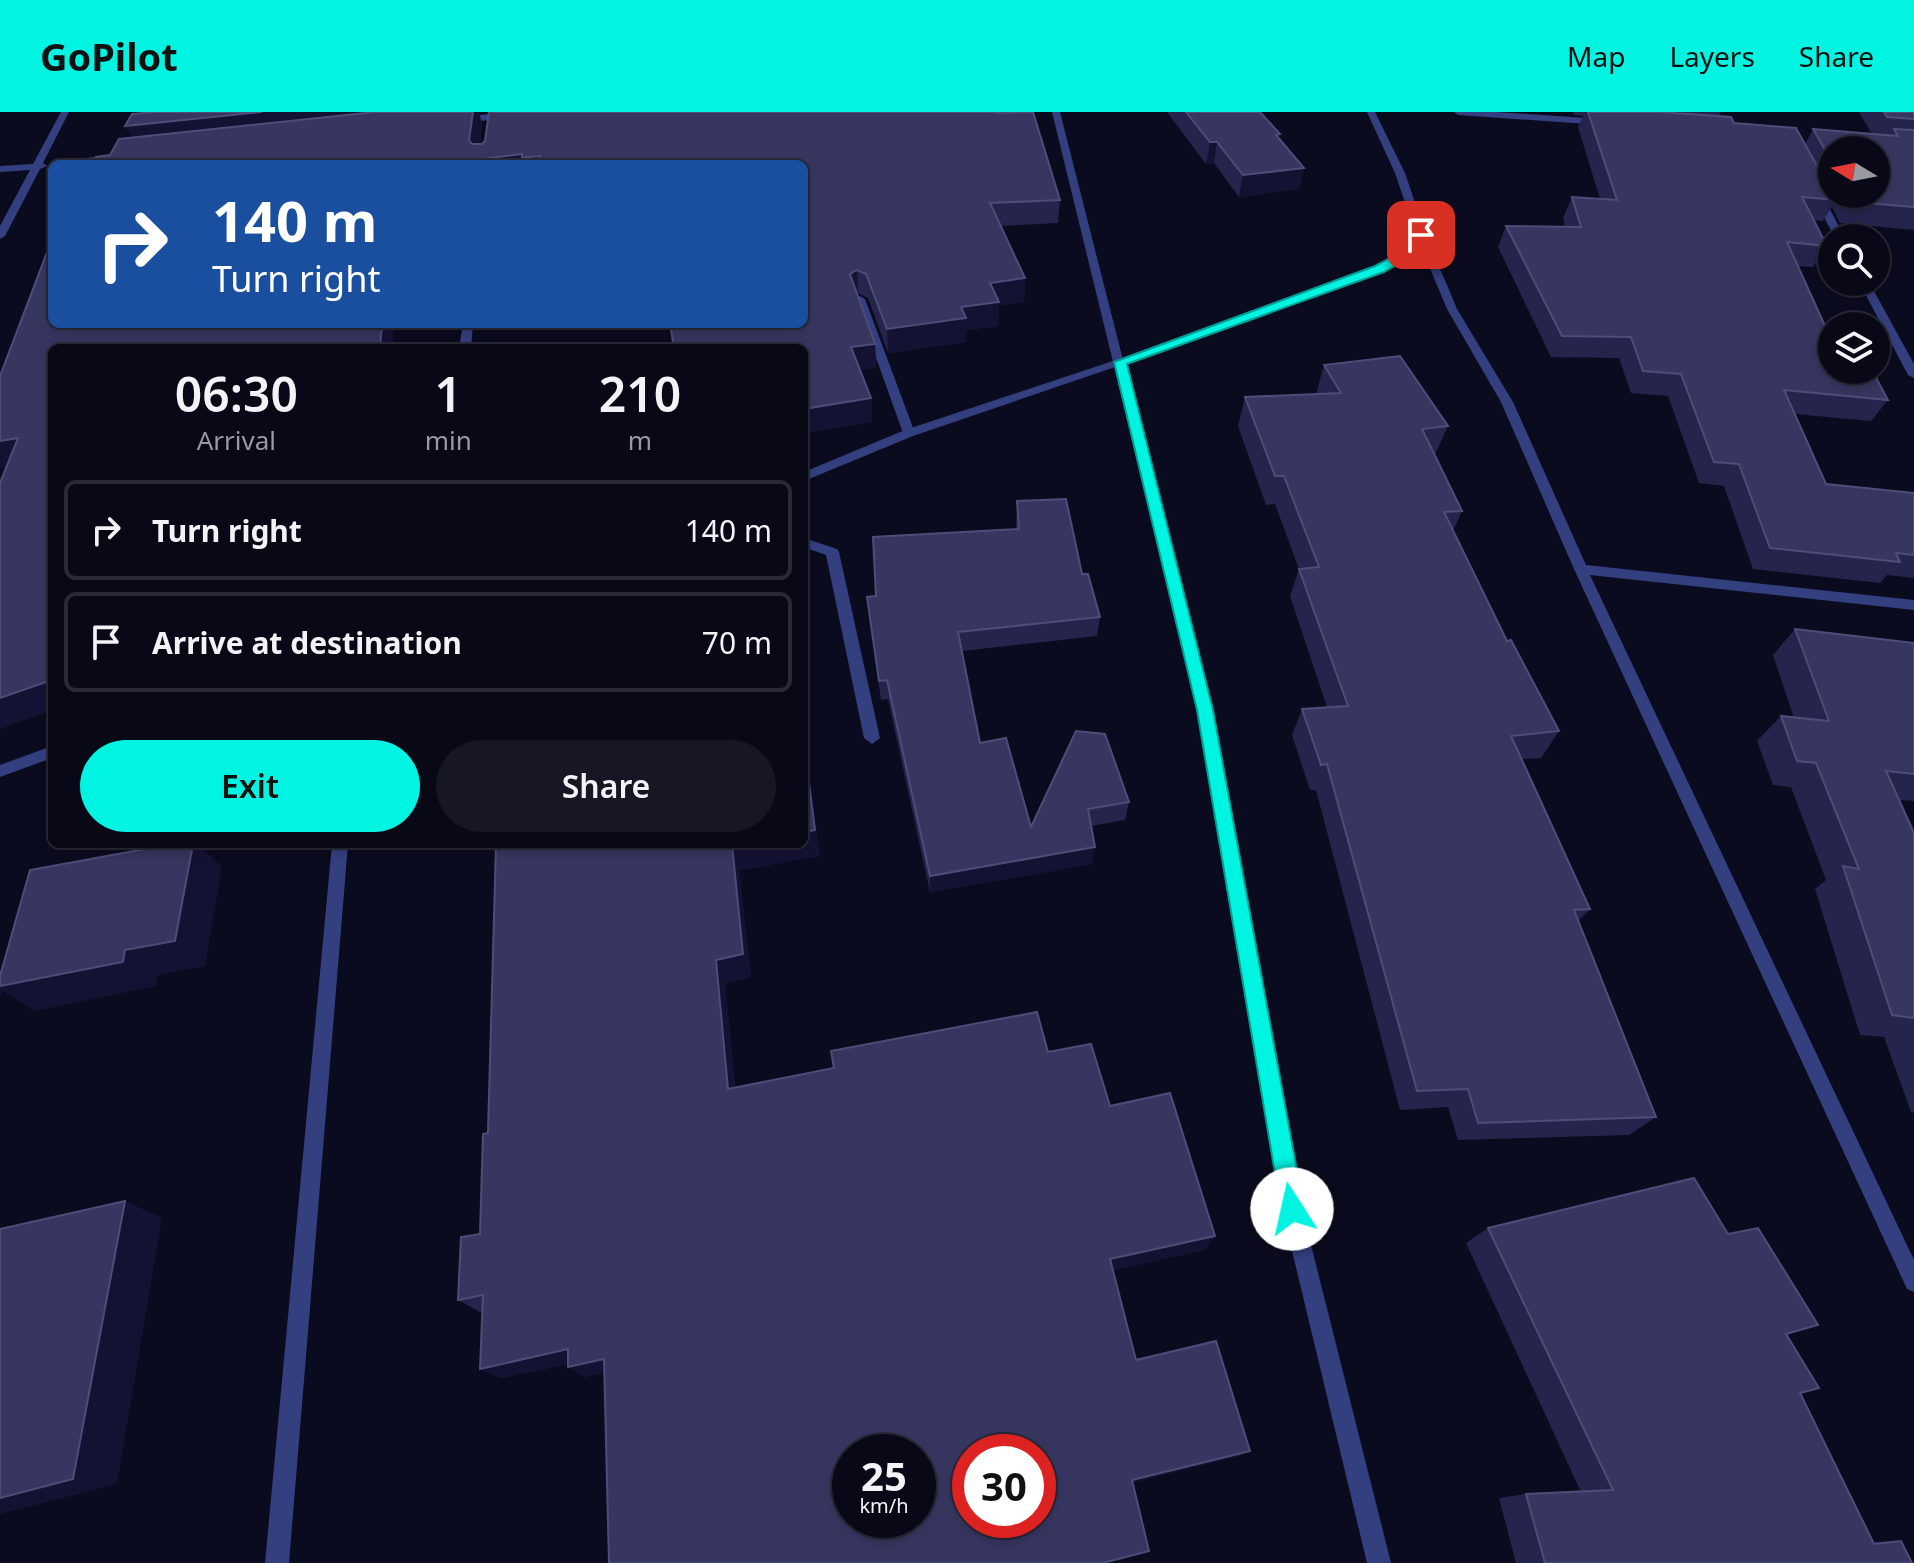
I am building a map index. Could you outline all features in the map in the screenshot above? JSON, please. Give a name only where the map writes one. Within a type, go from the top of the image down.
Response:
[{"type":"street","points":[[0,236],[65,112]]},
{"type":"street","points":[[444,122],[490,114],[541,112]]},
{"type":"street","points":[[1056,112],[1205,710],[1292,1209],[1379,1563]]},
{"type":"street","points":[[1371,112],[1400,173],[1421,235],[1452,309],[1507,402],[1581,569],[1914,1282]]},
{"type":"street","points":[[1458,112],[1542,115],[1613,123]]},
{"type":"street","points":[[489,133],[490,114]]},
{"type":"street","points":[[91,160],[118,157]]},
{"type":"street","points":[[0,169],[48,165]]},
{"type":"street","points":[[1813,186],[1833,224]]},
{"type":"street","points":[[808,475],[909,433],[1120,362],[1379,269],[1412,252],[1421,235]]},
{"type":"street","points":[[1872,296],[1914,375]]},
{"type":"street","points":[[860,299],[909,433]]},
{"type":"street","points":[[808,544],[832,552],[872,738]]},
{"type":"street","points":[[1581,569],[1914,605]]},
{"type":"street","points":[[0,771],[48,753]]},
{"type":"street","points":[[277,1563],[340,848]]},
{"type":"building","points":[[262,112],[125,126],[132,114]]},
{"type":"building","points":[[375,112],[473,112],[469,140],[472,144],[482,144],[489,112],[1033,112],[1060,200],[990,203],[1025,278],[990,283],[999,302],[961,307],[966,318],[887,329],[866,274],[857,270],[850,274],[875,344],[851,347],[871,398],[808,408],[808,344],[673,344],[671,328],[808,328],[808,160],[540,160],[540,156],[522,158],[522,154],[475,160],[95,160],[96,157],[110,155],[119,139]]},
{"type":"building","points":[[1186,112],[1260,112],[1304,168],[1243,175],[1217,142],[1210,142]]},
{"type":"building","points":[[1588,112],[1660,112],[1731,117],[1734,123],[1796,128],[1818,168],[1818,198],[1802,197],[1818,228],[1818,245],[1787,242],[1819,312],[1818,384],[1879,384],[1888,400],[1784,390],[1826,484],[1914,493],[1914,555],[1896,553],[1900,562],[1770,548],[1739,464],[1714,462],[1681,374],[1643,371],[1631,337],[1562,336],[1506,226],[1581,227],[1572,197],[1617,200]]},
{"type":"building","points":[[1884,112],[1914,112],[1914,119],[1887,117]]},
{"type":"building","points":[[1813,129],[1898,136],[1894,129],[1914,130],[1914,207],[1890,205],[1890,136],[1818,138]]},
{"type":"building","points":[[48,250],[48,328],[382,328],[380,344],[48,344],[48,681],[0,698],[0,483],[18,438],[0,441],[0,376]]},
{"type":"building","points":[[1400,356],[1448,426],[1422,429],[1462,511],[1444,512],[1507,641],[1511,640],[1559,731],[1511,736],[1590,909],[1574,910],[1656,1117],[1478,1123],[1468,1089],[1417,1091],[1327,764],[1321,765],[1302,709],[1348,706],[1299,569],[1319,567],[1284,476],[1275,476],[1245,397],[1341,393],[1324,365]]},
{"type":"building","points":[[1066,499],[1082,574],[1088,574],[1100,617],[958,632],[980,743],[1006,738],[1031,827],[1076,731],[1105,734],[1129,802],[1088,809],[1095,847],[930,876],[887,680],[879,681],[867,597],[876,596],[873,537],[1019,529],[1017,501]]},
{"type":"building","points":[[1795,629],[1914,643],[1914,774],[1886,771],[1914,833],[1914,1018],[1892,1015],[1843,866],[1859,869],[1816,763],[1797,761],[1781,716],[1829,721]]},
{"type":"building","points":[[808,776],[815,830],[808,831]]},
{"type":"building","points":[[150,848],[192,848],[175,941],[125,950],[123,962],[0,986],[0,976],[30,870]]},
{"type":"building","points":[[496,848],[732,848],[743,954],[716,960],[728,1089],[834,1068],[831,1051],[1037,1012],[1048,1052],[1091,1044],[1110,1106],[1170,1093],[1215,1236],[1110,1259],[1136,1360],[1216,1341],[1250,1451],[1132,1480],[1149,1551],[1103,1563],[609,1563],[604,1359],[568,1367],[568,1349],[480,1369],[483,1295],[458,1300],[461,1237],[480,1234],[483,1134],[488,1133]]},
{"type":"building","points":[[1694,1178],[1728,1234],[1758,1228],[1818,1325],[1786,1334],[1819,1388],[1800,1393],[1874,1544],[1901,1541],[1912,1563],[1545,1563],[1526,1494],[1613,1490],[1488,1228]]},
{"type":"building","points":[[125,1201],[73,1479],[0,1498],[0,1229]]},
{"type":"route","points":[[1292,1209],[1205,710],[1120,362],[1379,269],[1412,252],[1421,235]]}]
